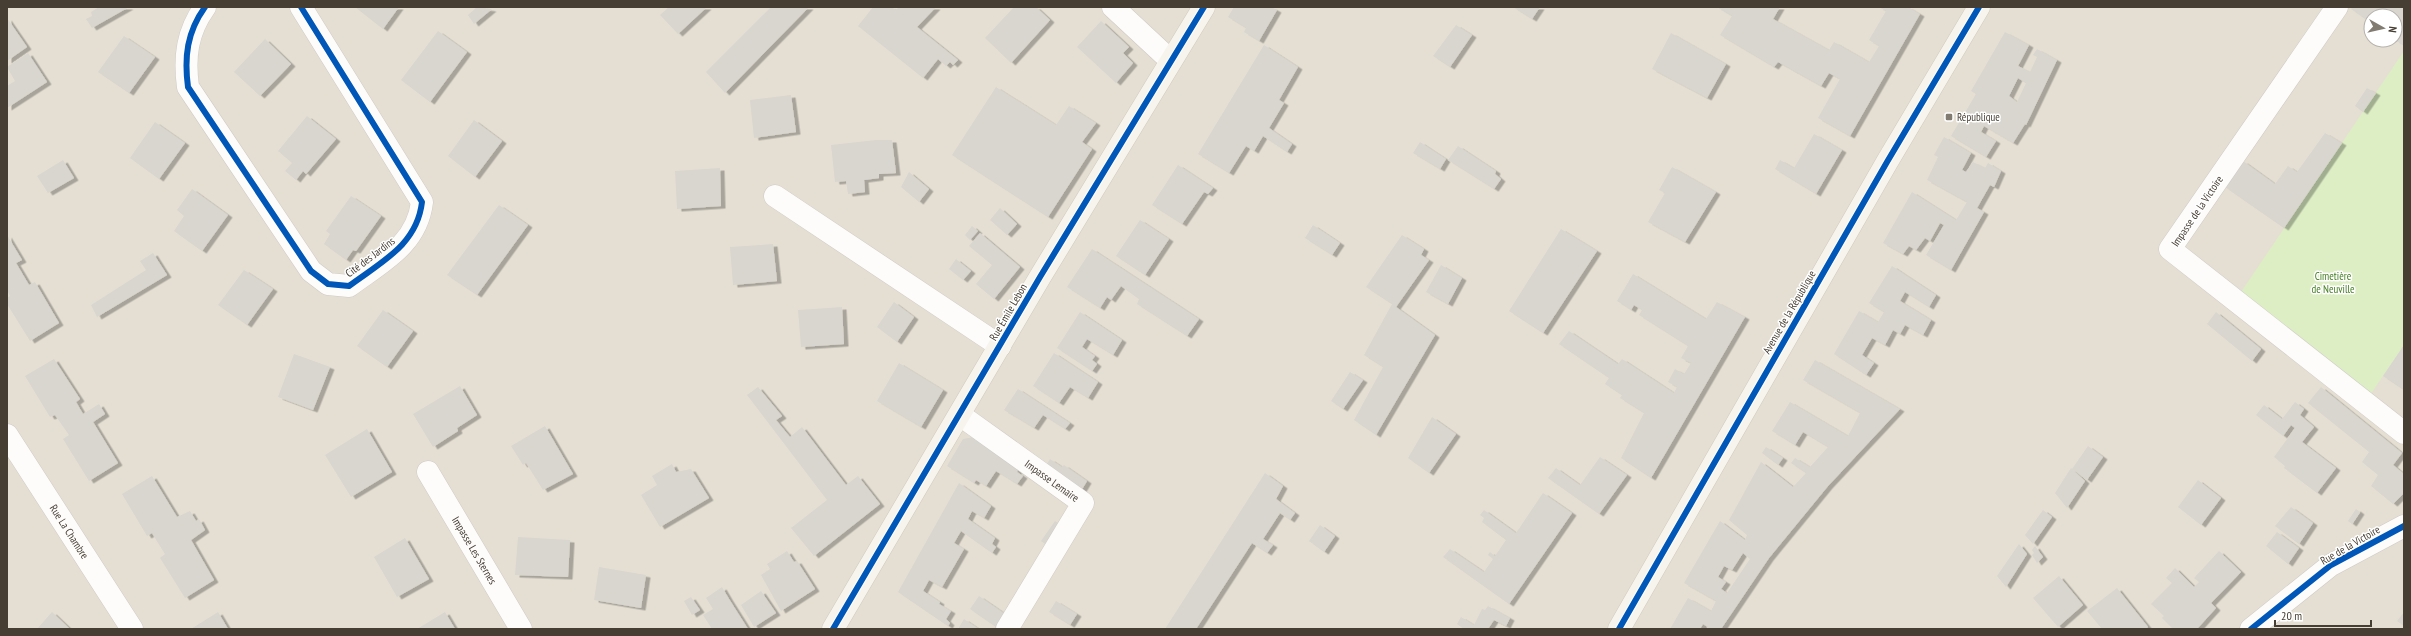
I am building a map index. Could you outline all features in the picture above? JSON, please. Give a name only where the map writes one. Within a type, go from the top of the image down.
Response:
[{"type":"street","name":"Cité des Jardins","points":[[205,7],[196,20],[187,44],[185,64],[188,87],[311,271],[328,284],[349,286],[406,243],[420,219],[422,202],[301,7]]},
{"type":"street","points":[[1113,7],[1170,60]]},
{"type":"street","name":"Rue Émile Lebon","points":[[833,629],[1170,60],[1204,7]]},
{"type":"street","name":"Avenue de la République","points":[[1619,629],[1887,162],[1979,7]]},
{"type":"street","name":"Impasse de la Victoire","points":[[2337,7],[2170,249],[2404,433]]},
{"type":"street","points":[[775,196],[1000,346]]},
{"type":"street","name":"Impasse Lemaire","points":[[960,415],[1083,503],[1007,629]]},
{"type":"street","name":"Rue La Chambre","points":[[7,435],[132,629]]},
{"type":"street","name":"Impasse Les Sternes","points":[[428,472],[521,629]]},
{"type":"street","name":"Rue de la Victoire","points":[[2250,629],[2331,565],[2404,526]]},
{"type":"shaded area","points":[[7,7],[2404,7],[2404,629],[7,629]]},
{"type":"green space","name":"Cimetière de Neuville","points":[[2404,51],[2404,345],[2366,401],[2239,295]]},
{"type":"building","points":[[99,7],[129,7],[92,28],[86,19],[92,16],[91,12]]},
{"type":"building","points":[[355,7],[399,7],[383,29]]},
{"type":"building","points":[[477,7],[492,9],[474,24],[468,15]]},
{"type":"building","points":[[669,7],[707,7],[678,34],[660,15]]},
{"type":"building","points":[[771,7],[809,7],[725,93],[706,72]]},
{"type":"building","points":[[873,7],[891,7],[896,10],[899,7],[936,7],[917,27],[958,60],[953,65],[950,62],[946,66],[938,59],[923,78],[858,26]]},
{"type":"building","points":[[1014,7],[1036,7],[1050,20],[1011,63],[985,38]]},
{"type":"building","points":[[1234,7],[1271,7],[1277,10],[1259,41],[1244,32],[1246,28],[1228,17]]},
{"type":"building","points":[[1513,7],[1540,7],[1532,19]]},
{"type":"building","points":[[1717,7],[1780,7],[1773,19],[1829,50],[1834,42],[1869,62],[1879,46],[1869,40],[1886,11],[1879,7],[1908,7],[1920,14],[1850,136],[1818,118],[1840,79],[1829,73],[1821,86],[1778,62],[1774,67],[1720,35],[1732,16]]},
{"type":"building","points":[[2353,7],[2402,8],[2363,8],[2363,17],[2351,9]]},
{"type":"building","points":[[2403,8],[2404,9],[2403,45]]},
{"type":"building","points":[[7,18],[27,47],[7,61]]},
{"type":"building","points":[[1101,21],[1129,47],[1123,53],[1133,63],[1116,83],[1077,47]]},
{"type":"building","points":[[1456,25],[1472,35],[1450,67],[1433,56]]},
{"type":"building","points":[[438,31],[467,52],[430,102],[401,80]]},
{"type":"building","points":[[2005,32],[2029,45],[2018,66],[2030,72],[2037,57],[2033,55],[2037,49],[2057,60],[2026,125],[2025,124],[2013,143],[1984,126],[1981,132],[1996,141],[1986,157],[1951,136],[1976,94],[1971,91]],"holes":[[[2018,78],[2026,83],[2017,102],[2009,96]]]},
{"type":"building","points":[[1671,33],[1726,64],[1707,98],[1652,69]]},
{"type":"building","points":[[124,36],[155,57],[129,93],[98,72]]},
{"type":"building","points":[[265,39],[291,64],[260,96],[234,72]]},
{"type":"building","points":[[1264,45],[1298,67],[1279,100],[1284,103],[1269,128],[1292,144],[1287,152],[1263,136],[1254,151],[1246,146],[1229,173],[1198,154]]},
{"type":"building","points":[[28,53],[47,82],[7,108],[7,86],[15,81],[7,67]]},
{"type":"building","points":[[996,87],[1056,125],[1069,106],[1096,123],[1082,142],[1092,149],[1048,217],[952,155]]},
{"type":"building","points":[[2367,88],[2376,93],[2363,112],[2355,106]]},
{"type":"building","points":[[791,95],[796,132],[754,138],[750,100]]},
{"type":"building","points":[[307,116],[336,139],[306,174],[303,171],[296,180],[285,171],[292,163],[278,151]]},
{"type":"building","points":[[474,120],[502,141],[475,177],[448,156]]},
{"type":"building","points":[[155,122],[185,143],[159,179],[130,158]]},
{"type":"building","points":[[2325,133],[2342,143],[2284,228],[2225,187],[2243,161],[2275,184],[2288,166],[2297,172]]},
{"type":"building","points":[[1814,134],[1842,150],[1816,194],[1775,169],[1780,160],[1794,168]]},
{"type":"building","points":[[1944,137],[1971,153],[1962,170],[1966,172],[1973,162],[1985,168],[1988,163],[2001,171],[1994,187],[1990,185],[1977,208],[1984,212],[1951,270],[1926,255],[1944,225],[1940,223],[1930,241],[1925,238],[1916,250],[1909,246],[1903,254],[1883,243],[1912,192],[1956,220],[1967,202],[1927,180],[1938,157],[1934,155]]},
{"type":"building","points":[[876,140],[892,140],[896,173],[879,174],[879,178],[864,180],[865,192],[848,194],[846,181],[835,182],[831,145]]},
{"type":"building","points":[[1420,142],[1446,159],[1440,169],[1413,153]]},
{"type":"building","points":[[1458,146],[1496,171],[1495,174],[1501,179],[1494,189],[1448,160]]},
{"type":"building","points":[[63,160],[74,178],[48,193],[37,176]]},
{"type":"building","points":[[1178,165],[1213,188],[1208,194],[1204,192],[1182,224],[1152,205]]},
{"type":"building","points":[[1672,167],[1716,192],[1685,242],[1648,222],[1665,193],[1659,190]]},
{"type":"building","points":[[720,168],[721,206],[677,209],[675,171]]},
{"type":"building","points":[[909,172],[929,189],[919,202],[901,187]]},
{"type":"building","points":[[192,189],[228,215],[202,251],[174,231],[184,216],[177,210]]},
{"type":"building","points":[[351,196],[381,216],[356,251],[353,250],[346,260],[324,244],[330,234],[326,231]]},
{"type":"building","points":[[499,205],[528,225],[477,295],[447,275]]},
{"type":"building","points":[[1000,208],[1017,224],[1007,235],[990,220]]},
{"type":"building","points":[[1140,220],[1169,239],[1145,275],[1116,256]]},
{"type":"building","points":[[1313,225],[1340,243],[1332,255],[1305,238]]},
{"type":"building","points":[[972,226],[978,231],[970,240],[965,235]]},
{"type":"building","points":[[1561,229],[1597,251],[1543,333],[1509,311]]},
{"type":"building","points":[[980,233],[1020,267],[994,299],[976,284],[992,265],[969,246]]},
{"type":"building","points":[[7,235],[22,260],[16,263],[29,285],[35,282],[59,323],[30,341],[7,304],[7,298],[10,296],[7,290]]},
{"type":"building","points":[[1402,235],[1424,249],[1421,255],[1429,260],[1396,307],[1435,335],[1376,435],[1354,420],[1383,367],[1364,355],[1392,304],[1366,287]]},
{"type":"building","points":[[773,244],[777,281],[733,285],[730,247]]},
{"type":"building","points":[[1092,249],[1199,319],[1187,336],[1137,304],[1139,299],[1121,286],[1111,300],[1107,297],[1100,308],[1067,287]]},
{"type":"building","points":[[153,253],[167,275],[97,317],[91,305],[146,270],[140,261]]},
{"type":"building","points":[[956,259],[971,271],[963,280],[949,269]]},
{"type":"building","points":[[1441,265],[1462,278],[1448,304],[1426,292]]},
{"type":"building","points":[[1892,266],[1936,295],[1929,307],[1905,292],[1900,301],[1931,320],[1923,335],[1905,325],[1900,334],[1893,330],[1885,345],[1872,338],[1862,355],[1874,363],[1866,375],[1834,354],[1859,311],[1878,322],[1884,312],[1869,303]]},
{"type":"building","points":[[244,270],[273,289],[247,325],[218,305]]},
{"type":"building","points":[[1633,274],[1706,319],[1717,302],[1745,317],[1651,478],[1621,458],[1644,413],[1620,398],[1622,395],[1605,384],[1609,378],[1559,344],[1569,331],[1618,364],[1622,359],[1674,393],[1677,387],[1668,382],[1675,369],[1684,374],[1691,363],[1681,358],[1688,346],[1639,315],[1642,310],[1634,305],[1631,310],[1617,301]]},
{"type":"building","points":[[894,302],[914,317],[897,342],[877,327]]},
{"type":"building","points":[[842,307],[844,344],[801,347],[798,310]]},
{"type":"building","points":[[383,310],[413,331],[387,367],[357,346]]},
{"type":"building","points":[[1080,312],[1122,340],[1113,355],[1087,339],[1082,347],[1095,356],[1092,360],[1097,364],[1092,371],[1057,348]]},
{"type":"building","points":[[2216,312],[2261,349],[2252,361],[2207,324]]},
{"type":"building","points":[[2404,345],[2404,390],[2383,376]]},
{"type":"building","points":[[1054,353],[1098,382],[1088,398],[1070,387],[1059,403],[1033,386]]},
{"type":"building","points":[[294,354],[330,367],[313,410],[278,397]]},
{"type":"building","points":[[54,359],[80,399],[76,402],[83,414],[99,404],[105,414],[93,422],[118,463],[89,481],[63,439],[69,435],[55,415],[50,417],[25,376]]},
{"type":"building","points":[[1815,360],[1900,409],[1828,486],[1769,558],[1721,629],[1711,629],[1703,624],[1700,629],[1670,629],[1688,598],[1711,611],[1716,601],[1684,583],[1720,521],[1745,540],[1747,535],[1729,520],[1761,462],[1793,487],[1806,473],[1791,463],[1795,458],[1810,467],[1828,447],[1803,432],[1795,445],[1772,431],[1790,402],[1848,436],[1860,413],[1803,380]],"holes":[[[1743,553],[1750,559],[1727,593],[1721,589],[1726,582],[1718,577],[1724,566],[1732,570]]]},
{"type":"building","points":[[899,363],[943,390],[921,427],[877,401]]},
{"type":"building","points":[[1350,372],[1363,380],[1343,409],[1331,401]]},
{"type":"building","points":[[460,386],[477,415],[457,428],[458,431],[433,447],[413,414]]},
{"type":"building","points":[[758,387],[782,416],[776,420],[790,437],[802,427],[846,485],[858,476],[880,504],[814,556],[791,528],[827,500],[747,395]]},
{"type":"building","points":[[2321,387],[2402,453],[2393,465],[2404,474],[2404,493],[2393,504],[2371,486],[2378,475],[2362,462],[2369,452],[2308,403]]},
{"type":"building","points":[[1018,389],[1070,423],[1065,429],[1043,415],[1034,428],[1004,410]]},
{"type":"building","points":[[2295,402],[2304,409],[2300,415],[2314,427],[2302,442],[2336,468],[2317,493],[2284,468],[2285,466],[2274,457],[2295,428],[2291,425],[2283,436],[2256,415],[2264,405],[2282,419]]},
{"type":"building","points":[[1432,417],[1456,434],[1429,473],[1408,458]]},
{"type":"building","points":[[545,426],[573,474],[543,490],[526,463],[523,465],[511,446]]},
{"type":"building","points":[[367,429],[392,472],[351,497],[325,455]]},
{"type":"building","points":[[974,437],[1019,467],[1017,472],[1023,476],[1017,484],[996,471],[986,486],[976,480],[974,483],[947,466],[963,439]]},
{"type":"building","points":[[2088,446],[2103,457],[2087,480],[2072,469]]},
{"type":"building","points":[[1766,447],[1783,458],[1778,465],[1762,453]]},
{"type":"building","points":[[1600,457],[1627,475],[1599,514],[1548,478],[1556,468],[1580,485]]},
{"type":"building","points":[[1050,459],[1062,467],[1064,465],[1087,481],[1081,491],[1045,467]]},
{"type":"building","points":[[672,464],[676,472],[691,469],[709,498],[660,527],[641,495],[657,485],[652,476]]},
{"type":"building","points":[[2071,468],[2085,481],[2067,508],[2055,493]]},
{"type":"building","points":[[1265,473],[1283,486],[1276,499],[1295,513],[1290,520],[1280,513],[1263,539],[1273,545],[1267,553],[1252,543],[1196,629],[1165,629]]},
{"type":"building","points":[[152,476],[177,517],[190,511],[196,521],[199,519],[205,530],[191,540],[214,580],[185,598],[160,558],[165,554],[152,533],[147,536],[122,494]]},
{"type":"building","points":[[2198,480],[2221,498],[2201,525],[2178,507]]},
{"type":"building","points":[[959,483],[991,506],[984,518],[972,511],[968,519],[995,538],[992,544],[996,547],[992,553],[961,531],[954,543],[964,549],[942,587],[929,580],[923,591],[940,602],[939,604],[951,611],[946,619],[950,623],[948,626],[898,592]]},
{"type":"building","points":[[1543,493],[1572,513],[1509,604],[1443,557],[1450,549],[1484,572],[1493,559],[1488,555],[1490,552],[1495,556],[1506,540],[1482,522],[1484,518],[1480,515],[1484,510],[1516,533]]},
{"type":"building","points":[[2291,507],[2313,523],[2299,544],[2275,526]]},
{"type":"building","points":[[2356,509],[2360,512],[2352,524],[2348,521]]},
{"type":"building","points":[[2043,510],[2052,517],[2033,544],[2025,535]]},
{"type":"building","points":[[1055,521],[1066,528],[1052,549],[1041,541]]},
{"type":"building","points":[[1320,525],[1335,536],[1324,552],[1309,541]]},
{"type":"building","points":[[2277,532],[2299,548],[2288,564],[2266,546]]},
{"type":"building","points":[[518,537],[570,540],[568,577],[515,575]]},
{"type":"building","points":[[405,538],[429,579],[397,597],[374,557]]},
{"type":"building","points":[[2019,544],[2027,554],[2006,587],[1997,576]]},
{"type":"building","points":[[2035,546],[2043,557],[2037,563],[2032,555],[2034,553],[2032,550]]},
{"type":"building","points":[[787,551],[794,562],[797,561],[815,589],[781,611],[761,575],[770,569],[767,564]]},
{"type":"building","points":[[2219,551],[2241,572],[2211,603],[2216,608],[2197,629],[2173,629],[2162,618],[2164,616],[2151,604],[2172,583],[2166,578],[2175,568],[2194,587],[2199,582],[2194,578]]},
{"type":"building","points":[[599,567],[646,575],[641,608],[594,600]]},
{"type":"building","points":[[2059,576],[2083,605],[2058,627],[2033,598]]},
{"type":"building","points":[[722,587],[748,629],[712,629],[703,615],[713,609],[706,598]]},
{"type":"building","points":[[2117,588],[2148,627],[2146,629],[2102,629],[2087,611]]},
{"type":"building","points":[[761,591],[776,613],[754,627],[741,605]]},
{"type":"building","points":[[979,596],[1011,618],[999,629],[970,609]]},
{"type":"building","points":[[691,597],[700,610],[692,615],[684,601]]},
{"type":"building","points":[[1056,601],[1077,614],[1070,625],[1049,612]]},
{"type":"building","points":[[1488,606],[1510,618],[1506,626],[1494,620],[1488,629],[1464,629],[1457,624],[1461,617],[1474,625],[1482,609],[1485,610]]},
{"type":"building","points":[[52,612],[70,629],[37,629]]},
{"type":"building","points":[[218,612],[228,629],[191,629]]},
{"type":"building","points":[[445,612],[455,629],[417,629]]},
{"type":"building","points":[[2404,612],[2404,626],[2397,621]]},
{"type":"building","points":[[964,619],[979,629],[958,629]]},
{"type":"cycle path","points":[[205,7],[194,26],[188,45],[186,65],[188,87],[311,271],[328,284],[349,286],[385,260],[405,241],[413,230],[419,217],[422,202],[301,7]]},
{"type":"cycle path","points":[[833,629],[1040,277],[1204,7]]},
{"type":"cycle path","points":[[1619,629],[1887,162],[1979,7]]},
{"type":"cycle path","points":[[2251,629],[2331,565],[2404,526]]},
{"type":"place","name":"République","points":[[1949,117]]}]
